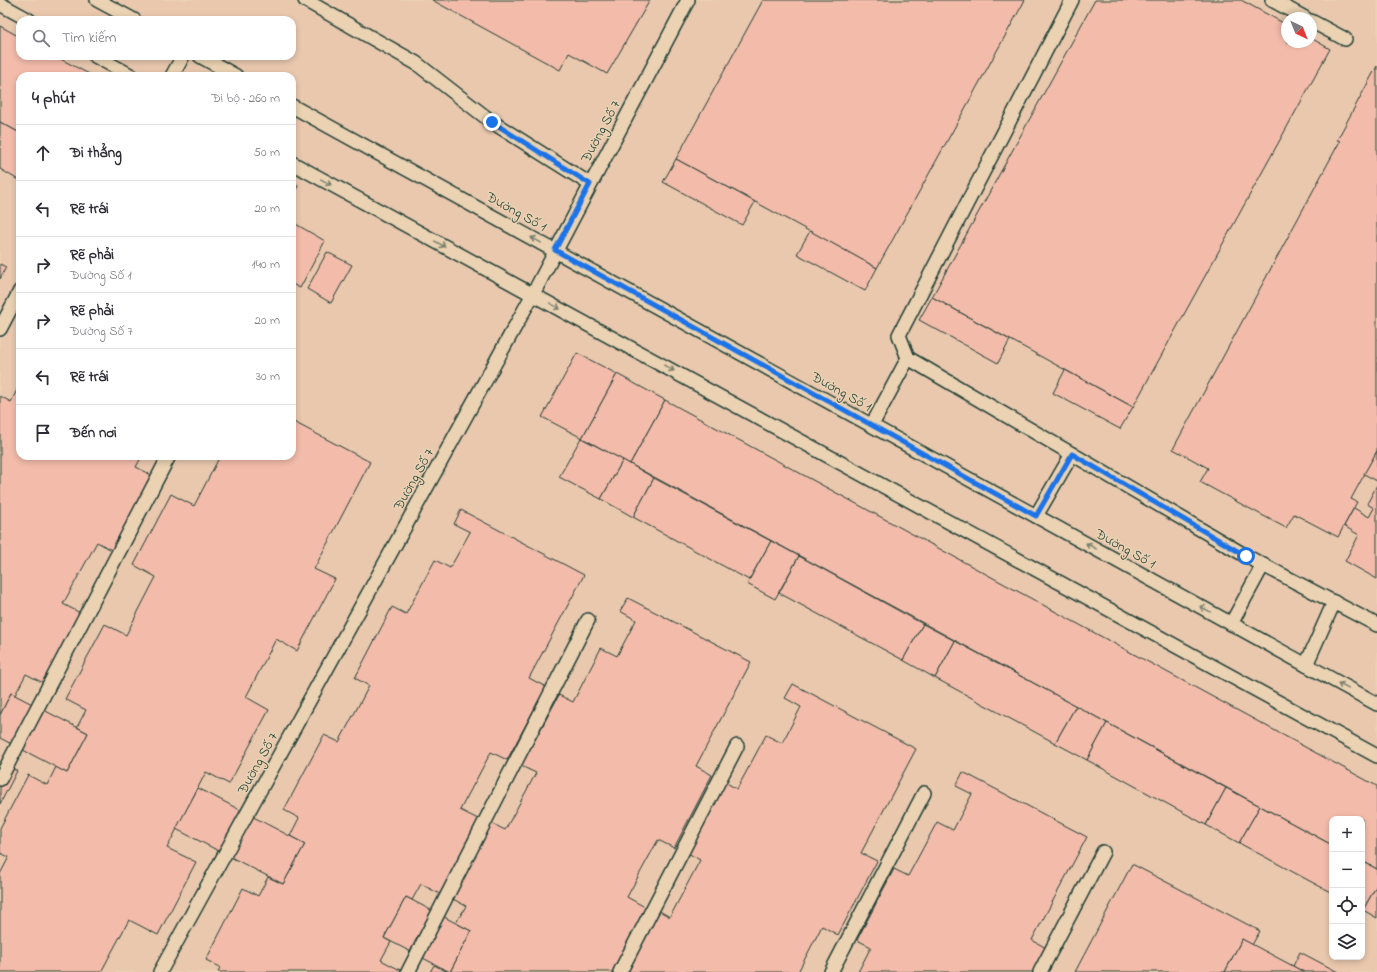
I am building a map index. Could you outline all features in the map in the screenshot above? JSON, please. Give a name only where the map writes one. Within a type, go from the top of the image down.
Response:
[{"type":"lane","points":[[97,0],[127,16]]},
{"type":"lane","points":[[305,0],[416,63],[492,122],[590,184]]},
{"type":"lane","name":"Đường Số 7","points":[[160,972],[533,294],[688,0]]},
{"type":"lane","points":[[1072,0],[899,335],[908,358],[1263,565],[1377,625]]},
{"type":"lane","points":[[1272,0],[1294,12]]},
{"type":"lane","points":[[0,4],[22,16]]},
{"type":"lane","points":[[1317,24],[1345,39]]},
{"type":"lane","points":[[102,60],[125,72]]},
{"type":"lane","points":[[174,72],[181,60]]},
{"type":"lane","points":[[207,60],[229,72]]},
{"type":"lane","name":"Đường Số 1","points":[[296,108],[1377,704]]},
{"type":"lane","points":[[296,165],[1377,756]]},
{"type":"lane","points":[[0,329],[16,299]]},
{"type":"lane","points":[[872,426],[908,358]]},
{"type":"lane","points":[[1036,516],[1072,454]]},
{"type":"lane","points":[[0,778],[167,460]]},
{"type":"lane","points":[[1231,624],[1263,565]]},
{"type":"lane","points":[[1306,665],[1334,602]]},
{"type":"lane","points":[[408,972],[588,620]]},
{"type":"lane","points":[[620,972],[737,746]]},
{"type":"lane","points":[[831,972],[924,793]]},
{"type":"lane","points":[[1040,972],[1103,852]]},
{"type":"shaded area","points":[[0,0],[1377,0],[1377,972],[0,972]]},
{"type":"building","points":[[432,0],[650,0],[607,74],[569,53],[560,70]]},
{"type":"building","points":[[763,0],[1025,0],[877,268],[676,159]]},
{"type":"building","points":[[1095,0],[1241,0],[1281,22],[1281,48],[1317,48],[1317,41],[1330,49],[1133,407],[932,297]]},
{"type":"building","points":[[0,26],[16,35],[16,60],[63,60],[85,72],[16,72],[16,131],[0,122]]},
{"type":"building","points":[[1377,66],[1377,451],[1351,499],[1357,502],[1338,537],[1294,514],[1286,528],[1200,482],[1208,468],[1173,449],[1340,141],[1337,140]]},
{"type":"building","points":[[0,122],[16,131],[16,179],[0,169]]},
{"type":"building","points":[[676,159],[755,202],[742,225],[663,182]]},
{"type":"building","points":[[296,224],[325,241],[300,288],[296,286]]},
{"type":"building","points":[[810,231],[877,268],[865,291],[797,254]]},
{"type":"building","points":[[327,252],[352,265],[331,303],[307,289]]},
{"type":"building","points":[[0,264],[6,267],[0,279]]},
{"type":"building","points":[[932,297],[1010,340],[998,363],[919,320]]},
{"type":"building","points":[[577,353],[617,374],[582,438],[542,417]]},
{"type":"building","points":[[1065,370],[1133,407],[1120,429],[1053,393]]},
{"type":"building","points":[[617,374],[665,400],[630,464],[582,438]]},
{"type":"building","points":[[16,392],[16,460],[140,460],[136,467],[163,481],[123,556],[97,542],[63,604],[90,618],[53,688],[26,674],[15,695],[11,693],[0,715],[0,396],[11,402]]},
{"type":"building","points":[[665,400],[1377,786],[1377,869],[1365,863],[1365,816],[1329,816],[1329,843],[630,464]]},
{"type":"building","points":[[296,423],[370,462],[314,569],[335,579],[297,651],[276,639],[246,697],[269,710],[229,784],[206,772],[167,848],[196,862],[158,935],[129,920],[101,972],[0,972],[0,874],[9,857],[0,853],[0,828],[28,775],[47,785],[56,767],[67,773],[88,733],[77,727],[86,710],[65,699],[105,624],[126,635],[156,577],[134,565],[171,494],[194,506],[218,460],[296,460]]},
{"type":"building","points":[[581,438],[623,460],[601,499],[559,477]]},
{"type":"building","points":[[1377,451],[1377,481],[1364,474]]},
{"type":"building","points":[[623,460],[654,478],[633,517],[601,499]]},
{"type":"building","points":[[654,478],[771,541],[749,580],[633,517]]},
{"type":"building","points":[[1377,485],[1377,579],[1345,561],[1359,535],[1344,526],[1354,508],[1369,517],[1374,508],[1367,504]]},
{"type":"building","points":[[461,510],[584,575],[529,678],[546,687],[507,760],[491,752],[460,810],[488,824],[449,899],[421,884],[412,900],[406,897],[384,938],[391,942],[381,960],[404,972],[218,972],[220,967],[206,960],[243,888],[258,896],[268,877],[283,884],[305,844],[290,836],[299,818],[284,810],[324,735],[339,742],[369,686],[355,678],[392,607],[406,614],[435,560],[450,568],[470,532],[454,524]]},
{"type":"building","points":[[771,541],[799,556],[775,599],[747,584]]},
{"type":"building","points":[[799,556],[923,624],[903,660],[779,593]]},
{"type":"building","points":[[628,598],[751,662],[696,766],[712,775],[674,848],[658,840],[627,897],[652,911],[619,972],[450,972],[471,931],[456,923],[466,906],[451,898],[491,823],[505,830],[536,773],[521,766],[559,695],[573,702],[601,648],[617,656],[636,620],[620,611]]},
{"type":"building","points":[[923,624],[955,641],[935,678],[903,660]]},
{"type":"building","points":[[955,641],[1076,706],[1055,743],[935,678]]},
{"type":"building","points":[[793,684],[916,749],[861,853],[877,861],[838,935],[822,926],[798,972],[622,972],[656,909],[670,917],[700,860],[686,852],[723,781],[737,789],[766,735],[782,743],[801,707],[785,698]]},
{"type":"building","points":[[11,693],[88,733],[67,773],[0,738],[0,715]]},
{"type":"building","points":[[1076,706],[1107,723],[1087,760],[1055,743]]},
{"type":"building","points":[[1107,723],[1226,788],[1206,825],[1087,760]]},
{"type":"building","points":[[0,762],[17,771],[0,804]]},
{"type":"building","points":[[963,772],[1087,837],[1032,940],[1048,949],[1036,972],[858,972],[871,947],[857,940],[894,869],[908,876],[937,822],[953,830],[972,794],[956,786]]},
{"type":"building","points":[[198,788],[305,844],[283,884],[176,829]]},
{"type":"building","points":[[1226,788],[1260,806],[1239,843],[1206,825]]},
{"type":"building","points":[[1260,806],[1329,843],[1329,891],[1239,843]]},
{"type":"building","points":[[1365,863],[1377,869],[1377,885],[1365,906]]},
{"type":"building","points":[[1132,864],[1260,931],[1252,945],[1242,939],[1225,972],[1075,972]]},
{"type":"building","points":[[1377,885],[1377,918],[1365,911],[1365,906]]},
{"type":"building","points":[[406,897],[471,931],[450,972],[384,938]]},
{"type":"building","points":[[1242,939],[1293,966],[1304,972],[1225,972]]},
{"type":"building","points":[[1300,952],[1338,972],[1304,972],[1293,966]]},
{"type":"building","points":[[434,965],[448,972],[430,972]]},
{"type":"route","points":[[492,122],[590,184],[555,250],[1036,516],[1072,454],[1246,556]]}]
